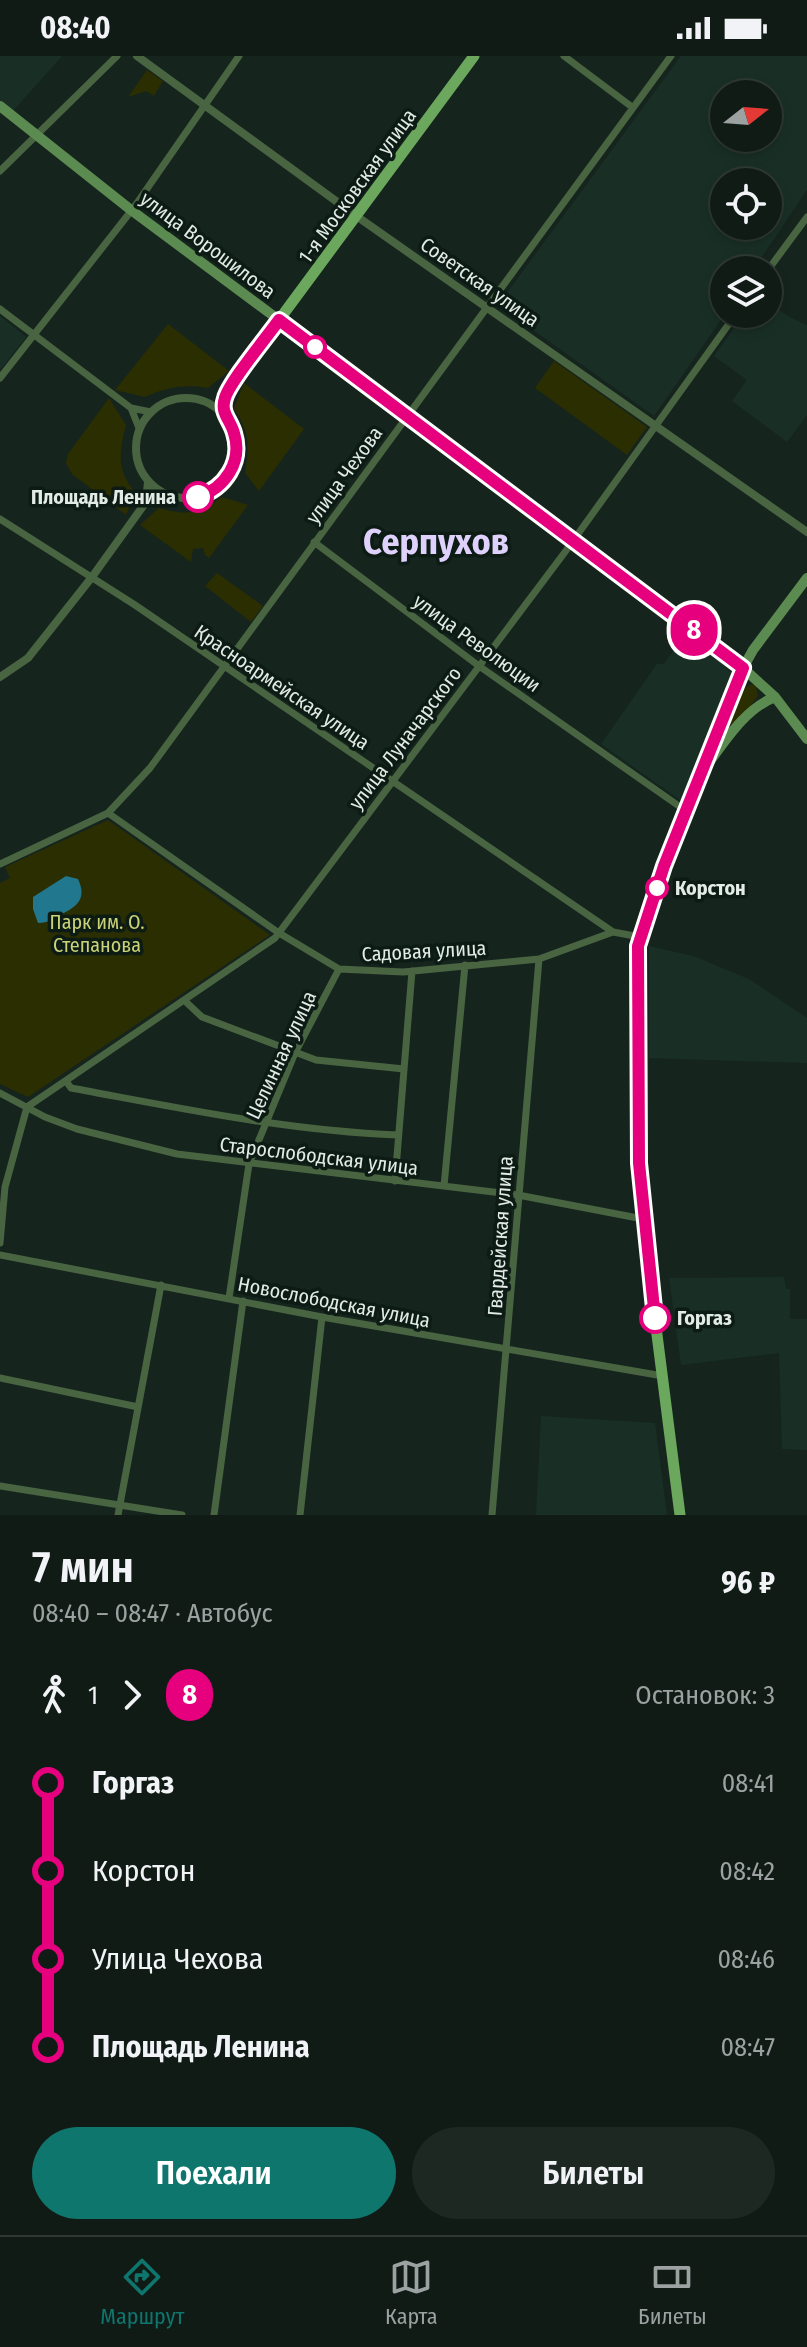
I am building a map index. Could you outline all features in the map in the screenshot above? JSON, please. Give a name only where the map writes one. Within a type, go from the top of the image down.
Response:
[{"type":"main road","name":"1-я Московская улица","points":[[279,320],[474,56]]},
{"type":"main road","name":"улица Ворошилова","points":[[0,106],[36,138],[131,210],[743,668],[775,697],[807,739]]},
{"type":"main road","points":[[680,1515],[643,1219],[637,1063],[640,937],[743,668],[807,578]]},
{"type":"main road","points":[[701,773],[737,727],[762,703],[775,697]]},
{"type":"main road","points":[[722,717],[728,726],[737,727]]},
{"type":"street","points":[[0,171],[117,56]]},
{"type":"street","name":"Советская улица","points":[[137,56],[358,217],[807,532]]},
{"type":"street","points":[[0,378],[31,334],[131,210],[239,56]]},
{"type":"street","points":[[564,56],[632,107]]},
{"type":"street","name":"улица Чехова","points":[[0,864],[108,813],[150,768],[671,56]]},
{"type":"street","points":[[778,256],[807,217]]},
{"type":"street","points":[[0,309],[131,408],[151,412]]},
{"type":"street","name":"1-я Московская улица","points":[[226,394],[279,320]]},
{"type":"street","name":"улица Луначарского","points":[[27,1107],[185,1001],[279,933],[574,540],[726,328]]},
{"type":"street","points":[[209,402],[226,394]]},
{"type":"street","points":[[223,414],[226,394]]},
{"type":"street","points":[[192,398],[209,402],[223,414],[234,433],[236,443],[232,469],[219,487],[197,498],[175,498],[165,494],[148,482],[140,469],[135,452],[139,428],[151,412],[165,402],[192,398]]},
{"type":"street","points":[[131,408],[139,428]]},
{"type":"street","points":[[0,677],[28,658],[92,577],[146,502],[148,482]]},
{"type":"street","points":[[146,502],[165,494]]},
{"type":"street","name":"Красноармейская улица","points":[[0,519],[92,577],[613,932]]},
{"type":"street","name":"улица Революции","points":[[314,542],[479,666],[686,811]]},
{"type":"street","name":"Садовая улица","points":[[108,813],[279,933],[339,969],[412,971],[539,959],[613,932]]},
{"type":"street","points":[[613,932],[640,937]]},
{"type":"street","name":"Гвардейская улица","points":[[492,1515],[539,959]]},
{"type":"street","points":[[444,1186],[465,965]]},
{"type":"street","name":"Целинная улица","points":[[229,1298],[249,1164],[295,1053],[339,969]]},
{"type":"street","points":[[395,1181],[412,971]]},
{"type":"street","points":[[185,1001],[202,1017],[316,1060],[404,1069]]},
{"type":"street","points":[[66,1081],[71,1088],[216,1115],[343,1132],[398,1135]]},
{"type":"street","name":"Старослободская улица","points":[[0,1093],[77,1129],[177,1154],[518,1195],[643,1219]]},
{"type":"street","points":[[0,1243],[5,1187],[27,1107]]},
{"type":"street","name":"Новослободская улица","points":[[0,1255],[507,1351],[663,1376]]},
{"type":"street","points":[[119,1511],[161,1285]]},
{"type":"street","points":[[214,1515],[243,1301]]},
{"type":"street","points":[[300,1515],[322,1317]]},
{"type":"street","points":[[0,1378],[138,1407]]},
{"type":"street","points":[[0,1486],[119,1511],[182,1515]]},
{"type":"shaded area","points":[[0,56],[62,56],[12,112],[0,100]]},
{"type":"shaded area","points":[[681,56],[807,56],[807,190],[782,227],[782,168],[710,168],[710,240],[773,240],[762,256],[710,256],[710,328],[715,328],[654,416],[498,305]]},
{"type":"shaded area","points":[[782,312],[807,325],[807,415],[787,442],[732,401],[747,380],[714,356],[734,328],[782,328]]},
{"type":"shaded area","points":[[0,316],[26,337],[1,369],[0,368]]},
{"type":"shaded area","points":[[686,633],[731,673],[683,802],[601,744],[657,664],[664,664]]},
{"type":"shaded area","points":[[649,946],[693,956],[749,979],[807,1018],[807,1063],[649,1058]]},
{"type":"shaded area","points":[[784,1277],[786,1289],[790,1289],[790,1319],[807,1319],[807,1450],[782,1449],[779,1353],[681,1365],[669,1278]]},
{"type":"shaded area","points":[[541,1416],[655,1423],[667,1515],[536,1515]]},
{"type":"green space","points":[[147,70],[163,81],[154,96],[146,91],[128,97]]},
{"type":"green space","points":[[168,324],[229,371],[208,388],[176,387],[145,397],[115,390]]},
{"type":"green space","points":[[554,361],[647,427],[627,455],[535,388]]},
{"type":"green space","points":[[244,383],[304,429],[259,491],[245,473],[247,439],[234,408]]},
{"type":"green space","points":[[109,398],[126,425],[122,469],[136,493],[126,515],[72,474],[66,463],[68,454]]},
{"type":"green space","points":[[222,497],[248,505],[209,558],[203,548],[193,549],[191,562],[140,525],[159,508],[192,512]]},
{"type":"green space","points":[[217,573],[263,606],[251,622],[205,586]]},
{"type":"green space","points":[[752,684],[756,686],[758,696],[738,723],[731,724],[736,701]]},
{"type":"green space","name":"Парк им. О. Степанова","points":[[108,820],[270,935],[28,1097],[0,1084],[0,883],[10,878],[5,867]]},
{"type":"water","points":[[66,876],[78,879],[82,891],[79,901],[54,919],[38,923],[33,897]]},
{"type":"bus line","name":"8","points":[[198,497],[220,486],[232,469],[236,443],[223,414],[226,394],[279,320],[743,668],[664,866],[638,946],[639,1163],[655,1318]]},
{"type":"place","name":"Площадь Ленина","points":[[198,497]]},
{"type":"place","name":"Корстон","points":[[657,888]]},
{"type":"place","name":"Горгаз","points":[[655,1318]]},
{"type":"district","name":"Серпухов","points":[[436,542]]}]
